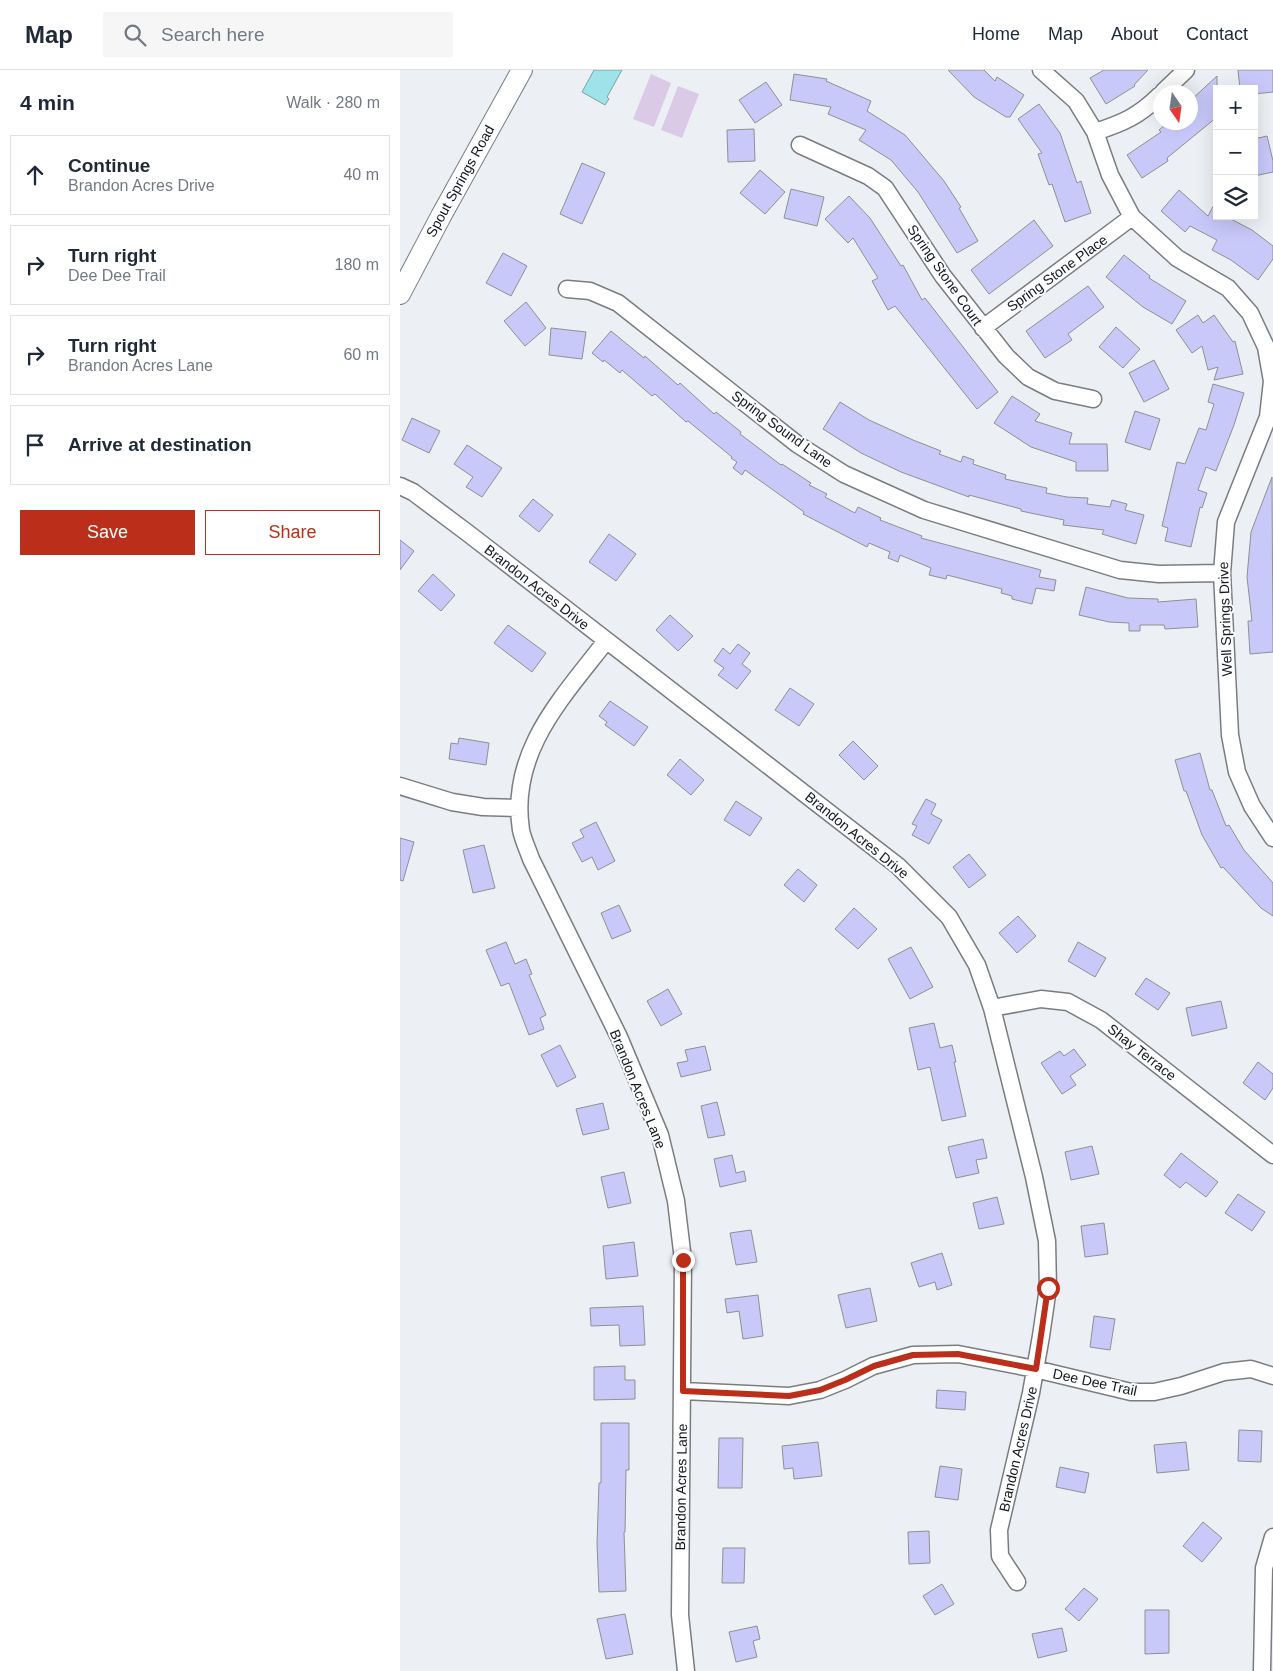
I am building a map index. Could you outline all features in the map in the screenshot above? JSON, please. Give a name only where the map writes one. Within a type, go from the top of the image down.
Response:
[{"type":"street","name":"Spout Springs Road","points":[[400,294],[440,216],[522,70]]},
{"type":"street","name":"Well Springs Drive","points":[[1041,70],[1076,101],[1095,132],[1110,175],[1132,218],[1177,258],[1228,288],[1250,313],[1266,347],[1272,382],[1268,417],[1226,522],[1222,573],[1230,735],[1237,772],[1252,806],[1273,838]]},
{"type":"street","points":[[1171,85],[1186,70]]},
{"type":"street","points":[[1095,132],[1124,122],[1146,109],[1153,102]]},
{"type":"street","name":"Spring Stone Court","points":[[800,146],[868,176],[885,188],[943,276],[982,328],[1006,356],[1028,377],[1055,391],[1093,400]]},
{"type":"street","name":"Spring Stone Place","points":[[982,328],[1132,218]]},
{"type":"street","name":"Spring Sound Lane","points":[[566,289],[590,291],[618,303],[797,444],[844,474],[924,510],[1120,570],[1159,574],[1222,573]]},
{"type":"street","name":"Brandon Acres Drive","points":[[400,486],[413,492],[469,534],[898,866],[949,917],[977,965],[992,1008],[1034,1178],[1046,1241],[1048,1288],[1036,1369],[999,1530],[1000,1556],[1017,1582]]},
{"type":"street","name":"Brandon Acres Lane","points":[[606,641],[548,716],[532,746],[522,776],[519,808],[521,832],[531,859],[618,1037],[660,1135],[676,1201],[683,1260],[680,1615],[686,1671]]},
{"type":"street","points":[[400,786],[452,802],[483,807],[519,808]]},
{"type":"street","name":"Shay Terrace","points":[[992,1008],[1041,999],[1068,1002],[1101,1020],[1273,1155]]},
{"type":"street","name":"Dee Dee Trail","points":[[683,1391],[789,1396],[820,1390],[874,1366],[913,1355],[958,1354],[1036,1369],[1130,1392],[1154,1392],[1181,1386],[1224,1372],[1251,1369],[1273,1376]]},
{"type":"street","points":[[1262,1671],[1264,1568],[1273,1537]]},
{"type":"shaded area","points":[[651,74],[671,83],[654,127],[633,119]]},
{"type":"shaded area","points":[[678,86],[699,94],[682,138],[661,130]]},
{"type":"water","points":[[594,70],[622,70],[607,97],[609,99],[605,105],[582,92]]},
{"type":"building","points":[[948,70],[984,70],[995,81],[997,77],[1024,95],[1010,117],[1006,117],[974,97]]},
{"type":"building","points":[[1104,70],[1148,70],[1135,86],[1106,104],[1090,78]]},
{"type":"building","points":[[1238,70],[1273,70],[1273,92],[1258,94],[1258,85],[1240,85]]},
{"type":"building","points":[[794,74],[827,79],[826,81],[871,101],[867,111],[905,135],[944,181],[961,207],[959,208],[978,241],[957,253],[918,192],[891,160],[859,140],[866,130],[828,114],[831,107],[790,100]]},
{"type":"building","points":[[1217,76],[1217,85],[1213,85],[1213,120],[1167,158],[1168,161],[1142,178],[1127,155],[1161,132],[1159,130],[1198,130],[1198,94]]},
{"type":"building","points":[[766,82],[782,105],[755,123],[739,100]]},
{"type":"building","points":[[1039,104],[1060,133],[1077,183],[1081,181],[1091,213],[1065,222],[1052,184],[1049,185],[1038,154],[1042,153],[1018,119]]},
{"type":"building","points":[[754,129],[755,161],[728,162],[727,130]]},
{"type":"building","points":[[1267,136],[1273,161],[1273,172],[1258,175],[1258,138]]},
{"type":"building","points":[[582,163],[605,173],[582,224],[560,214]]},
{"type":"building","points":[[760,170],[785,192],[765,214],[740,193]]},
{"type":"building","points":[[791,189],[824,197],[817,226],[784,218]]},
{"type":"building","points":[[1179,190],[1208,216],[1213,207],[1213,220],[1233,220],[1252,230],[1273,246],[1273,259],[1258,280],[1231,260],[1212,250],[1217,240],[1190,226],[1185,232],[1161,211]]},
{"type":"building","points":[[849,196],[870,218],[901,266],[903,265],[922,300],[925,298],[998,392],[977,409],[895,306],[888,310],[872,281],[878,278],[853,238],[848,243],[825,219]]},
{"type":"building","points":[[1034,220],[1053,246],[989,294],[971,270]]},
{"type":"building","points":[[503,253],[527,266],[511,296],[486,283]]},
{"type":"building","points":[[1124,255],[1150,276],[1149,278],[1186,301],[1172,324],[1143,307],[1106,277]]},
{"type":"building","points":[[1088,286],[1104,307],[1068,334],[1072,340],[1045,358],[1026,331]]},
{"type":"building","points":[[526,302],[546,328],[525,346],[504,321]]},
{"type":"building","points":[[1198,315],[1203,323],[1214,315],[1233,342],[1235,341],[1243,374],[1214,380],[1218,367],[1208,370],[1202,346],[1192,353],[1176,330]]},
{"type":"building","points":[[1116,327],[1140,349],[1123,368],[1099,347]]},
{"type":"building","points":[[551,328],[586,332],[582,359],[549,355]]},
{"type":"building","points":[[611,331],[644,358],[645,356],[678,385],[680,383],[714,414],[716,412],[741,432],[740,434],[781,465],[811,483],[809,485],[827,494],[825,497],[855,513],[858,507],[881,518],[880,520],[922,536],[921,538],[1041,570],[1039,577],[1056,580],[1054,591],[1036,588],[1032,604],[1012,599],[1012,596],[1001,593],[1002,589],[947,575],[946,579],[929,575],[931,568],[900,555],[898,562],[888,558],[890,552],[869,543],[867,547],[803,514],[804,512],[745,470],[742,475],[733,468],[737,462],[732,457],[688,421],[686,422],[655,394],[652,396],[622,370],[620,373],[592,353]]},
{"type":"building","points":[[1154,360],[1169,389],[1144,402],[1129,373]]},
{"type":"building","points":[[1213,384],[1244,393],[1216,471],[1206,467],[1198,490],[1207,493],[1202,508],[1200,507],[1191,547],[1165,541],[1168,528],[1162,526],[1177,462],[1185,464],[1199,428],[1206,430],[1214,404],[1208,402]]},
{"type":"building","points":[[1012,396],[1040,414],[1035,421],[1072,433],[1069,444],[1107,444],[1108,471],[1076,471],[1076,462],[1031,447],[994,423]]},
{"type":"building","points":[[840,402],[869,420],[941,451],[939,454],[961,462],[963,456],[974,460],[973,464],[1006,475],[1005,479],[1047,488],[1046,493],[1088,498],[1087,504],[1110,507],[1112,500],[1127,504],[1125,510],[1144,515],[1136,544],[1102,534],[1104,530],[1063,525],[1064,520],[1021,511],[1021,509],[969,495],[969,497],[901,472],[861,453],[823,429]]},
{"type":"building","points":[[1135,411],[1160,419],[1150,450],[1125,442]]},
{"type":"building","points":[[412,418],[440,431],[429,453],[402,440]]},
{"type":"building","points":[[467,445],[502,468],[482,497],[466,487],[473,477],[454,464]]},
{"type":"building","points":[[1272,477],[1273,652],[1250,654],[1248,621],[1252,621],[1247,577],[1251,532]]},
{"type":"building","points":[[533,499],[553,515],[539,532],[519,516]]},
{"type":"building","points":[[609,534],[636,554],[616,581],[589,562]]},
{"type":"building","points":[[400,540],[414,551],[400,570]]},
{"type":"building","points":[[433,574],[455,595],[441,611],[418,591]]},
{"type":"building","points":[[1086,587],[1128,598],[1158,599],[1158,602],[1196,599],[1198,627],[1165,629],[1164,625],[1140,625],[1140,631],[1129,631],[1129,623],[1109,622],[1079,615]]},
{"type":"building","points":[[670,615],[693,636],[678,651],[656,630]]},
{"type":"building","points":[[508,625],[546,653],[532,672],[494,643]]},
{"type":"building","points":[[738,644],[750,653],[742,664],[751,671],[737,689],[718,675],[724,668],[714,661],[723,648],[730,654]]},
{"type":"building","points":[[790,688],[814,704],[799,726],[775,710]]},
{"type":"building","points":[[610,701],[648,727],[634,746],[605,725],[607,722],[599,716]]},
{"type":"building","points":[[459,738],[489,743],[486,765],[449,759],[451,743],[458,744]]},
{"type":"building","points":[[853,741],[878,766],[864,780],[839,755]]},
{"type":"building","points":[[1200,753],[1210,790],[1212,790],[1226,826],[1229,825],[1244,850],[1273,883],[1273,916],[1261,908],[1223,867],[1221,868],[1202,835],[1186,791],[1184,791],[1175,760]]},
{"type":"building","points":[[680,759],[704,780],[691,795],[667,775]]},
{"type":"building","points":[[926,799],[936,804],[931,814],[942,820],[929,844],[912,835],[917,826],[912,824]]},
{"type":"building","points":[[736,801],[762,818],[750,836],[724,820]]},
{"type":"building","points":[[596,822],[615,861],[598,870],[592,857],[582,862],[572,843],[584,837],[580,830]]},
{"type":"building","points":[[400,838],[414,842],[403,881],[400,880]]},
{"type":"building","points":[[484,845],[495,888],[473,893],[463,850]]},
{"type":"building","points":[[969,854],[986,875],[969,888],[953,867]]},
{"type":"building","points":[[798,869],[817,885],[804,902],[784,885]]},
{"type":"building","points":[[619,905],[631,931],[612,939],[601,913]]},
{"type":"building","points":[[854,908],[877,929],[858,949],[835,929]]},
{"type":"building","points":[[1018,916],[1036,936],[1017,953],[999,933]]},
{"type":"building","points":[[506,942],[515,964],[526,959],[532,974],[529,975],[546,1015],[540,1018],[544,1029],[529,1035],[509,983],[501,986],[486,950]]},
{"type":"building","points":[[1078,942],[1106,958],[1095,977],[1068,961]]},
{"type":"building","points":[[911,947],[933,987],[910,999],[888,959]]},
{"type":"building","points":[[1146,978],[1170,993],[1158,1010],[1135,994]]},
{"type":"building","points":[[668,989],[682,1014],[661,1026],[647,1001]]},
{"type":"building","points":[[1221,1001],[1227,1028],[1192,1036],[1186,1008]]},
{"type":"building","points":[[934,1023],[940,1048],[952,1045],[966,1116],[942,1121],[930,1067],[918,1070],[909,1028]]},
{"type":"building","points":[[560,1045],[576,1077],[557,1087],[541,1055]]},
{"type":"building","points":[[705,1046],[711,1070],[681,1077],[677,1063],[688,1061],[685,1050]]},
{"type":"building","points":[[1074,1049],[1086,1065],[1070,1076],[1076,1085],[1062,1094],[1041,1063],[1060,1051],[1064,1056]]},
{"type":"building","points":[[1258,1062],[1273,1074],[1273,1088],[1265,1100],[1243,1083]]},
{"type":"building","points":[[717,1102],[725,1135],[708,1138],[701,1106]]},
{"type":"building","points":[[603,1103],[609,1129],[583,1135],[576,1109]]},
{"type":"building","points":[[983,1139],[987,1158],[976,1160],[979,1173],[956,1178],[948,1147]]},
{"type":"building","points":[[1092,1146],[1099,1174],[1071,1180],[1065,1152]]},
{"type":"building","points":[[1181,1153],[1218,1182],[1206,1197],[1186,1182],[1180,1188],[1164,1175]]},
{"type":"building","points":[[732,1155],[736,1173],[744,1171],[746,1181],[720,1187],[714,1159]]},
{"type":"building","points":[[624,1172],[631,1203],[608,1208],[601,1177]]},
{"type":"building","points":[[1238,1194],[1265,1212],[1252,1231],[1225,1213]]},
{"type":"building","points":[[997,1197],[1004,1224],[979,1229],[973,1203]]},
{"type":"building","points":[[1104,1223],[1108,1254],[1085,1257],[1081,1226]]},
{"type":"building","points":[[751,1230],[757,1262],[736,1265],[730,1233]]},
{"type":"building","points":[[634,1242],[638,1276],[606,1279],[603,1246]]},
{"type":"building","points":[[942,1253],[952,1285],[937,1290],[935,1282],[919,1287],[911,1263]]},
{"type":"building","points":[[870,1288],[877,1321],[846,1328],[838,1295]]},
{"type":"building","points":[[758,1295],[763,1336],[743,1339],[739,1311],[727,1313],[725,1299]]},
{"type":"building","points":[[643,1306],[645,1345],[620,1346],[619,1325],[591,1326],[590,1308]]},
{"type":"building","points":[[1094,1316],[1115,1319],[1110,1350],[1090,1347]]},
{"type":"building","points":[[625,1366],[625,1380],[635,1380],[635,1399],[594,1400],[594,1367]]},
{"type":"building","points":[[937,1390],[966,1392],[965,1410],[936,1408]]},
{"type":"building","points":[[601,1423],[629,1423],[629,1470],[626,1470],[624,1532],[626,1591],[599,1592],[597,1544],[599,1483],[601,1483]]},
{"type":"building","points":[[1239,1430],[1262,1431],[1261,1462],[1238,1461]]},
{"type":"building","points":[[719,1438],[743,1438],[742,1488],[718,1488]]},
{"type":"building","points":[[818,1442],[822,1476],[794,1479],[793,1468],[784,1469],[782,1446]]},
{"type":"building","points":[[1186,1442],[1189,1470],[1157,1473],[1154,1445]]},
{"type":"building","points":[[940,1466],[962,1469],[958,1500],[935,1497]]},
{"type":"building","points":[[1060,1467],[1089,1473],[1085,1493],[1056,1487]]},
{"type":"building","points":[[1203,1522],[1222,1538],[1202,1562],[1183,1546]]},
{"type":"building","points":[[929,1531],[930,1563],[909,1564],[908,1532]]},
{"type":"building","points":[[723,1548],[745,1548],[744,1583],[722,1583]]},
{"type":"building","points":[[942,1584],[954,1604],[935,1615],[923,1596]]},
{"type":"building","points":[[1084,1588],[1098,1599],[1079,1621],[1065,1609]]},
{"type":"building","points":[[1145,1610],[1169,1610],[1169,1653],[1145,1654]]},
{"type":"building","points":[[625,1614],[633,1654],[606,1659],[597,1619]]},
{"type":"building","points":[[757,1626],[760,1639],[753,1641],[757,1657],[736,1662],[729,1632]]},
{"type":"building","points":[[1062,1628],[1067,1651],[1038,1658],[1032,1634]]},
{"type":"route","points":[[683,1260],[683,1391],[789,1396],[820,1390],[874,1366],[913,1355],[958,1354],[1036,1369],[1048,1288]]}]
